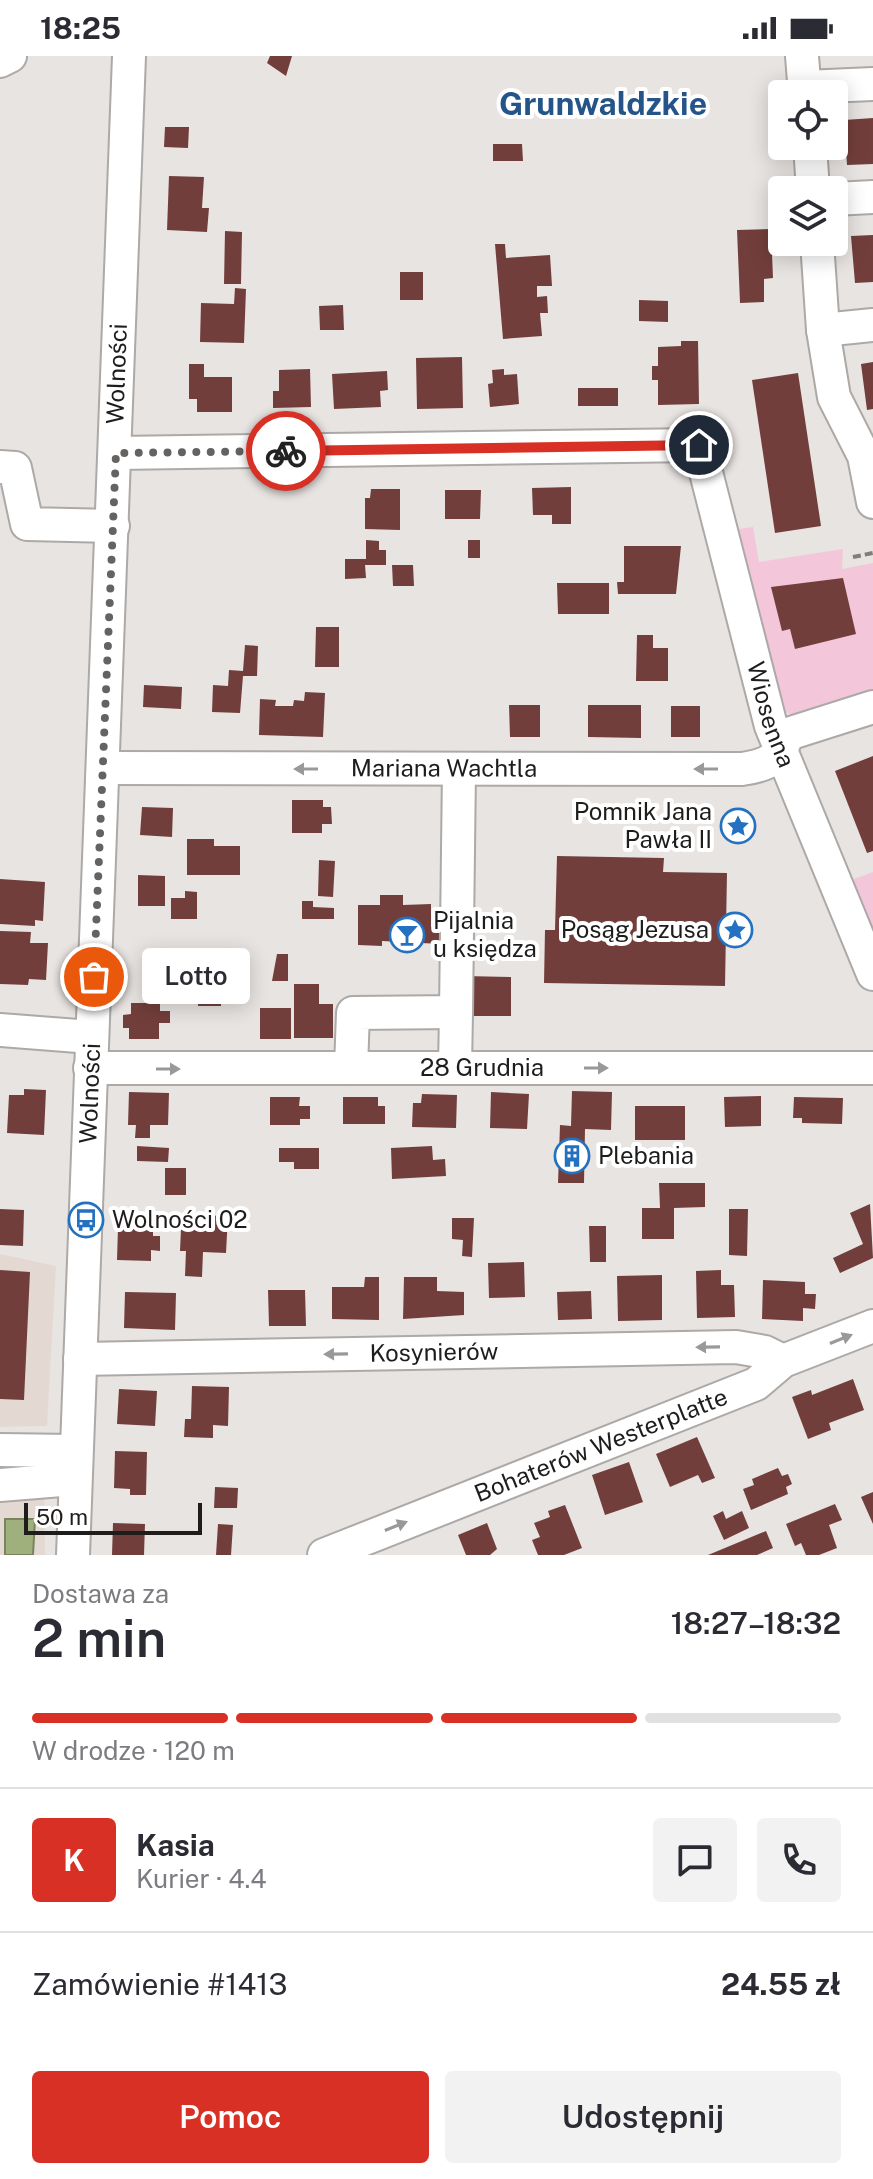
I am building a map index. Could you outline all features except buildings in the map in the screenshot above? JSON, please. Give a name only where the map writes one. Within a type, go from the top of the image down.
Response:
[{"type":"street","points":[[0,61],[10,56]]},
{"type":"street","name":"Wolności","points":[[73,1555],[129,56]]},
{"type":"street","points":[[804,79],[873,84]]},
{"type":"street","points":[[848,198],[873,197]]},
{"type":"street","points":[[818,256],[823,330],[834,397],[868,455],[873,502]]},
{"type":"street","points":[[823,330],[873,325]]},
{"type":"street","name":"Wiosenna","points":[[116,453],[699,445],[780,754],[873,974]]},
{"type":"street","points":[[0,467],[15,468],[27,524],[113,526]]},
{"type":"street","points":[[780,754],[788,734],[873,707]]},
{"type":"street","name":"Mariana Wachtla","points":[[104,768],[742,769],[760,766],[780,754]]},
{"type":"street","points":[[455,1068],[459,769]]},
{"type":"street","points":[[351,1068],[353,1013],[456,1012]]},
{"type":"street","name":"28 Grudnia","points":[[0,1030],[91,1052],[351,1068],[873,1068]]},
{"type":"street","name":"Bohaterów Westerplatte","points":[[324,1555],[756,1384],[783,1361],[873,1326]]},
{"type":"street","name":"Kosynierów","points":[[80,1359],[736,1347],[765,1352],[783,1361]]},
{"type":"street","points":[[0,1450],[75,1465]]},
{"type":"street","points":[[0,1485],[75,1465]]},
{"type":"path","points":[[853,557],[873,553]]},
{"type":"shaded area","points":[[753,527],[759,562],[843,549],[842,569],[873,563],[873,698],[805,722],[778,708],[738,529]]},
{"type":"shaded area","points":[[873,872],[873,949],[851,880]]},
{"type":"shaded area","points":[[0,1254],[56,1266],[47,1426],[0,1427]]},
{"type":"shaded area","points":[[44,1465],[45,1555],[0,1555],[0,1466]]},
{"type":"shaded area","points":[[5,1519],[35,1519],[33,1555],[5,1555]]},
{"type":"way so far","points":[[94,977],[116,453],[286,451]]},
{"type":"place","name":"Pomnik Jana Pawła II","points":[[738,826]]},
{"type":"place","name":"Posąg Jezusa","points":[[735,930]]},
{"type":"place","name":"Pijalnia u księdza","points":[[407,935]]},
{"type":"place","name":"Lotto","points":[[94,977]]},
{"type":"place","name":"Plebania","points":[[572,1156]]},
{"type":"place","name":"Wolności 02","points":[[86,1220]]},
{"type":"district","name":"Grunwaldzkie","points":[[603,104]]},
{"type":"route","points":[[286,451],[699,445]]}]
